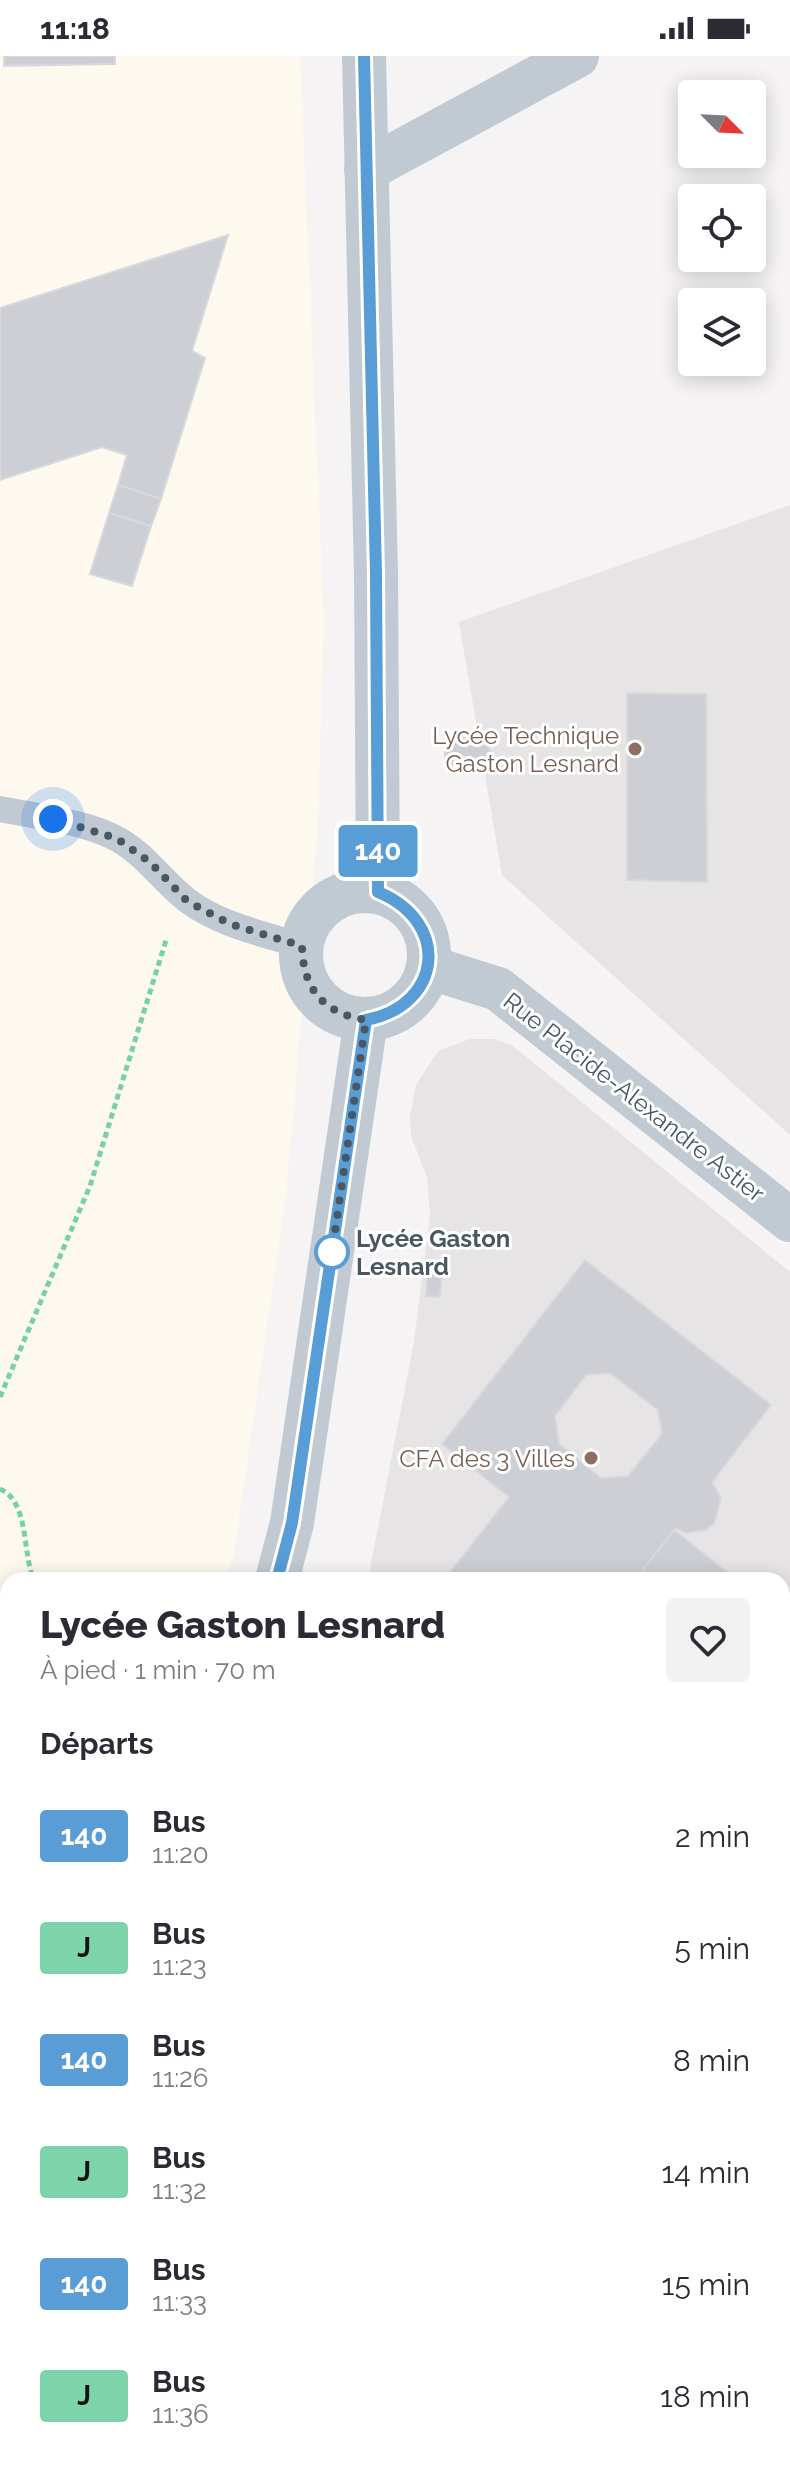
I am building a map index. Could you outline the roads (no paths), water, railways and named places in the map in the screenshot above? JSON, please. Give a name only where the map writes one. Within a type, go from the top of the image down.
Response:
[{"type":"street","points":[[364,56],[376,574],[378,892]]},
{"type":"street","points":[[366,170],[577,56]]},
{"type":"street","points":[[358,891],[378,892],[413,912],[423,928],[428,947],[428,967],[420,987],[406,1005],[388,1015],[366,1020],[344,1016],[325,1006],[310,989],[302,968],[302,946],[308,926],[320,909],[337,897],[358,891]]},
{"type":"street","name":"Rue Placide-Alexandre Astier","points":[[428,967],[498,989],[790,1220]]},
{"type":"street","points":[[279,1572],[292,1523],[366,1020]]},
{"type":"lane","points":[[0,809],[53,819],[116,838],[150,862],[187,901],[230,924],[302,946]]},
{"type":"place","name":"Lycée Technique Gaston Lesnard","points":[[635,749]]},
{"type":"place","name":"Lycée Gaston Lesnard","points":[[332,1252]]},
{"type":"place","name":"CFA des 3 Villes","points":[[591,1458]]}]
